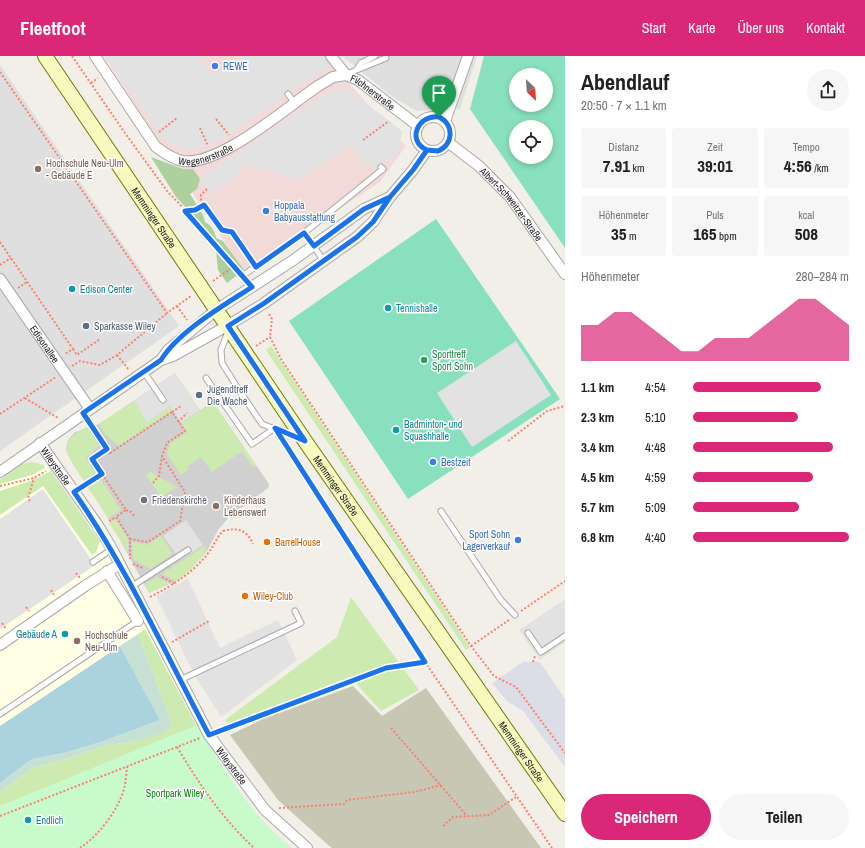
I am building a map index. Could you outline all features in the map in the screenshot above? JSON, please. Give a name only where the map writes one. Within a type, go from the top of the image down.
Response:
[{"type":"main road","name":"Memminger Straße","points":[[45,56],[305,441],[565,814]]},
{"type":"street","name":"Filchnerstraße","points":[[330,56],[346,75],[358,80],[418,126]]},
{"type":"street","points":[[445,121],[468,56]]},
{"type":"street","name":"Wegenerstraße","points":[[98,57],[156,147],[171,157],[183,161],[194,161],[217,155],[263,129],[291,98],[327,80],[346,75]]},
{"type":"street","points":[[431,117],[439,117],[445,121],[451,132],[449,142],[438,151],[427,150],[420,146],[416,139],[418,126],[423,120],[431,117]]},
{"type":"street","name":"Albert-Schweitzer-Straße","points":[[449,142],[479,166],[510,197],[565,274]]},
{"type":"street","points":[[0,472],[161,360],[173,356],[228,328],[357,237],[373,222],[390,197],[413,170],[427,150]]},
{"type":"street","points":[[161,360],[168,350],[216,310],[314,246],[364,209],[390,197]]},
{"type":"street","name":"Edisonallee","points":[[0,279],[64,372],[87,411]]},
{"type":"street","name":"Wileystraße","points":[[40,443],[112,549],[125,563],[142,618],[180,680],[209,735],[265,810],[306,848]]},
{"type":"street","points":[[0,645],[106,571],[125,563]]},
{"type":"street","points":[[106,571],[142,618]]},
{"type":"lane","points":[[357,69],[361,63],[375,56]]},
{"type":"lane","points":[[346,75],[357,69],[368,67],[386,58]]},
{"type":"lane","points":[[245,274],[304,233],[382,170],[381,167]]},
{"type":"lane","points":[[304,233],[324,261]]},
{"type":"lane","points":[[228,328],[221,350],[222,363],[262,424],[305,441]]},
{"type":"lane","points":[[144,372],[163,400]]},
{"type":"lane","points":[[206,378],[252,444],[275,428]]},
{"type":"lane","points":[[441,511],[501,600],[516,616]]},
{"type":"lane","points":[[93,562],[112,549]]},
{"type":"lane","points":[[132,587],[188,550]]},
{"type":"lane","points":[[180,680],[300,623],[295,611]]},
{"type":"lane","points":[[0,714],[142,618]]},
{"type":"lane","points":[[528,633],[541,652],[565,636]]},
{"type":"path","points":[[72,56],[146,163],[185,211],[252,287]]},
{"type":"path","points":[[0,72],[167,313]]},
{"type":"path","points":[[159,132],[177,118]]},
{"type":"path","points":[[216,118],[229,135]]},
{"type":"path","points":[[363,140],[389,121]]},
{"type":"path","points":[[156,128],[162,136]]},
{"type":"path","points":[[200,128],[208,146]]},
{"type":"path","points":[[224,138],[235,131]]},
{"type":"path","points":[[203,147],[212,144]]},
{"type":"path","points":[[207,189],[201,195],[201,200],[204,205],[222,230],[232,232],[256,267]]},
{"type":"path","points":[[185,211],[195,210],[204,205]]},
{"type":"path","points":[[0,242],[77,355],[100,339]]},
{"type":"path","points":[[0,266],[11,258]]},
{"type":"path","points":[[263,304],[272,319],[270,337],[281,359],[471,646],[494,676],[516,687],[565,754]]},
{"type":"path","points":[[0,414],[80,361],[100,365],[117,355],[167,313],[178,306]]},
{"type":"path","points":[[64,355],[73,348]]},
{"type":"path","points":[[117,355],[129,371]]},
{"type":"path","points":[[25,398],[68,424]]},
{"type":"path","points":[[87,411],[110,454],[182,406]]},
{"type":"path","points":[[508,441],[547,411],[565,406]]},
{"type":"path","points":[[153,483],[159,476],[162,456],[167,443],[185,431],[172,412]]},
{"type":"path","points":[[178,422],[187,413]]},
{"type":"path","points":[[275,428],[425,662],[552,848]]},
{"type":"path","points":[[107,449],[92,459],[126,510],[131,512],[135,518]]},
{"type":"path","points":[[130,539],[148,542],[180,520],[185,492],[162,456]]},
{"type":"path","points":[[0,486],[34,478],[56,466]]},
{"type":"path","points":[[74,492],[102,474]]},
{"type":"path","points":[[30,501],[28,498],[34,478]]},
{"type":"path","points":[[125,563],[130,539],[116,517],[126,510]]},
{"type":"path","points":[[149,598],[188,575],[210,551],[223,531],[240,530],[248,534],[253,544]]},
{"type":"path","points":[[26,607],[30,613]]},
{"type":"path","points":[[171,642],[209,621]]},
{"type":"path","points":[[2,623],[6,629]]},
{"type":"path","points":[[0,816],[386,668],[425,662]]},
{"type":"path","points":[[391,728],[467,816]]},
{"type":"path","points":[[177,747],[206,794],[238,832],[254,848]]},
{"type":"path","points":[[80,848],[91,841],[109,818],[123,792],[127,767]]},
{"type":"path","points":[[265,810],[344,804],[347,800],[416,792],[441,785]]},
{"type":"path","points":[[443,826],[453,817],[489,815],[516,797]]},
{"type":"shaded area","points":[[104,56],[324,56],[406,146],[380,182],[244,272]]},
{"type":"shaded area","name":"REWE","points":[[105,56],[198,56],[211,75],[240,56],[331,56],[336,61],[224,138],[208,146],[189,150],[173,146],[159,132]]},
{"type":"shaded area","points":[[342,56],[477,56],[460,109],[417,111],[394,98]]},
{"type":"shaded area","points":[[0,65],[179,326],[0,451]]},
{"type":"shaded area","points":[[337,89],[350,91],[402,131],[399,153],[375,170],[370,164],[366,167],[351,145],[294,181],[276,172],[243,165],[239,175],[210,194],[200,179],[310,103]]},
{"type":"shaded area","points":[[516,341],[551,395],[472,447],[437,393]]},
{"type":"shaded area","points":[[175,373],[200,410],[213,402],[269,484],[268,488],[229,517],[218,530],[207,551],[189,571],[176,581],[149,593],[108,518],[69,457],[66,449],[68,440],[75,432],[99,424]]},
{"type":"shaded area","points":[[175,373],[200,410],[181,423],[170,406],[147,422],[134,401]]},
{"type":"shaded area","name":"Hochschule Neu-Ulm","points":[[26,464],[46,465],[110,557],[197,725],[0,806],[0,481]]},
{"type":"shaded area","points":[[43,489],[95,565],[0,629],[0,519]]},
{"type":"shaded area","points":[[186,520],[203,545],[180,560],[163,536]]},
{"type":"shaded area","name":"Wiley-Club","points":[[188,579],[220,648],[278,620],[297,660],[221,717],[194,674],[156,596]]},
{"type":"shaded area","points":[[565,599],[565,642],[540,660],[519,630]]},
{"type":"shaded area","points":[[138,634],[172,723],[165,732],[136,741],[104,746],[60,761],[34,767],[0,792],[0,783],[32,759],[64,753],[104,741],[160,720],[120,646]]},
{"type":"shaded area","points":[[523,662],[540,662],[565,699],[565,767],[523,711],[507,701],[492,683]]},
{"type":"shaded area","points":[[353,686],[382,716],[426,688],[541,848],[332,848],[327,844],[278,800],[230,735],[263,719]]},
{"type":"green space","points":[[484,56],[565,56],[565,248],[470,109]]},
{"type":"green space","points":[[151,157],[183,169],[193,169],[200,179],[197,189],[190,194],[203,215],[205,222],[214,231],[216,238],[223,241],[244,270],[227,283],[218,270],[216,251],[192,214],[176,197]]},
{"type":"green space","name":"Sporttreff Sport Sohn","points":[[436,219],[560,399],[408,499],[289,321]]},
{"type":"green space","points":[[271,346],[470,647],[466,650],[266,350]]},
{"type":"green space","points":[[134,401],[147,421],[170,406],[173,410],[119,446],[106,435],[99,424]]},
{"type":"green space","points":[[213,402],[256,465],[253,467],[242,451],[212,472],[201,457],[187,466],[189,469],[181,475],[167,454],[170,443],[187,432],[181,423]]},
{"type":"green space","points":[[87,427],[99,446],[86,458],[97,474],[85,482],[74,466],[67,452],[67,445],[76,433]]},
{"type":"green space","points":[[32,462],[44,465],[45,468],[32,475],[0,484],[0,480],[22,464]]},
{"type":"green space","points":[[51,471],[100,541],[96,552],[92,555],[43,486],[0,515],[0,491],[36,479]]},
{"type":"green space","points":[[150,472],[177,487],[161,497],[146,475]]},
{"type":"green space","points":[[100,478],[121,510],[108,518],[87,486]]},
{"type":"green space","points":[[115,519],[128,538],[128,552],[109,523]]},
{"type":"green space","points":[[161,536],[173,554],[150,569],[133,559],[132,542],[147,545]]},
{"type":"green space","points":[[204,546],[207,551],[189,571],[176,581],[162,574]]},
{"type":"green space","points":[[157,577],[170,583],[149,593],[145,584]]},
{"type":"green space","points":[[351,597],[419,690],[381,711],[350,677],[227,724],[225,720],[337,637]]},
{"type":"green space","points":[[145,629],[200,732],[0,810],[0,792],[34,767],[60,761],[104,746],[136,741],[172,723],[138,634]]},
{"type":"green space","name":"Sportpark Wiley","points":[[197,725],[239,791],[263,821],[292,848],[0,848],[0,806]]},
{"type":"water","points":[[120,646],[160,720],[104,741],[64,753],[32,759],[0,783],[0,726]]},
{"type":"place","name":"REWE","points":[[215,66]]},
{"type":"place","name":"Hochschule Neu-Ulm - Gebäude E","points":[[38,169]]},
{"type":"place","name":"Hoppala Babyausstattung","points":[[266,211]]},
{"type":"place","name":"Edison Center","points":[[72,289]]},
{"type":"place","name":"Tennishalle","points":[[388,308]]},
{"type":"place","name":"Sparkasse Wiley","points":[[86,326]]},
{"type":"place","name":"Sporttreff Sport Sohn","points":[[424,360]]},
{"type":"place","name":"Jugendtreff Die Wache","points":[[199,395]]},
{"type":"place","name":"Badminton- und Squashhalle","points":[[396,430]]},
{"type":"place","name":"Bestzeit","points":[[433,462]]},
{"type":"place","name":"Friedenskirche","points":[[144,500]]},
{"type":"place","name":"Kinderhaus Lebenswert","points":[[216,506]]},
{"type":"place","name":"Sport Sohn Lagerverkauf","points":[[518,540]]},
{"type":"place","name":"BarrelHouse","points":[[267,542]]},
{"type":"place","name":"Wiley-Club","points":[[245,596]]},
{"type":"place","name":"Gebäude A","points":[[65,634]]},
{"type":"place","name":"Hochschule Neu-Ulm","points":[[77,641]]},
{"type":"place","name":"Endlich","points":[[28,820]]},
{"type":"route","points":[[439,117],[427,118],[418,126],[416,130],[416,139],[420,146],[427,150],[413,170],[390,197],[364,209],[314,246],[304,233],[256,267],[232,232],[222,230],[204,205],[195,210],[185,211],[199,224],[233,266],[246,278],[252,287],[216,310],[168,350],[161,360],[83,413],[107,449],[92,459],[102,474],[74,492],[99,527],[120,564],[209,735],[386,668],[425,662],[275,428],[305,441],[228,326],[263,304],[324,261],[357,237],[373,222],[390,197],[413,170],[427,150],[433,152],[438,151],[449,142],[451,132],[447,123],[439,117]]}]
